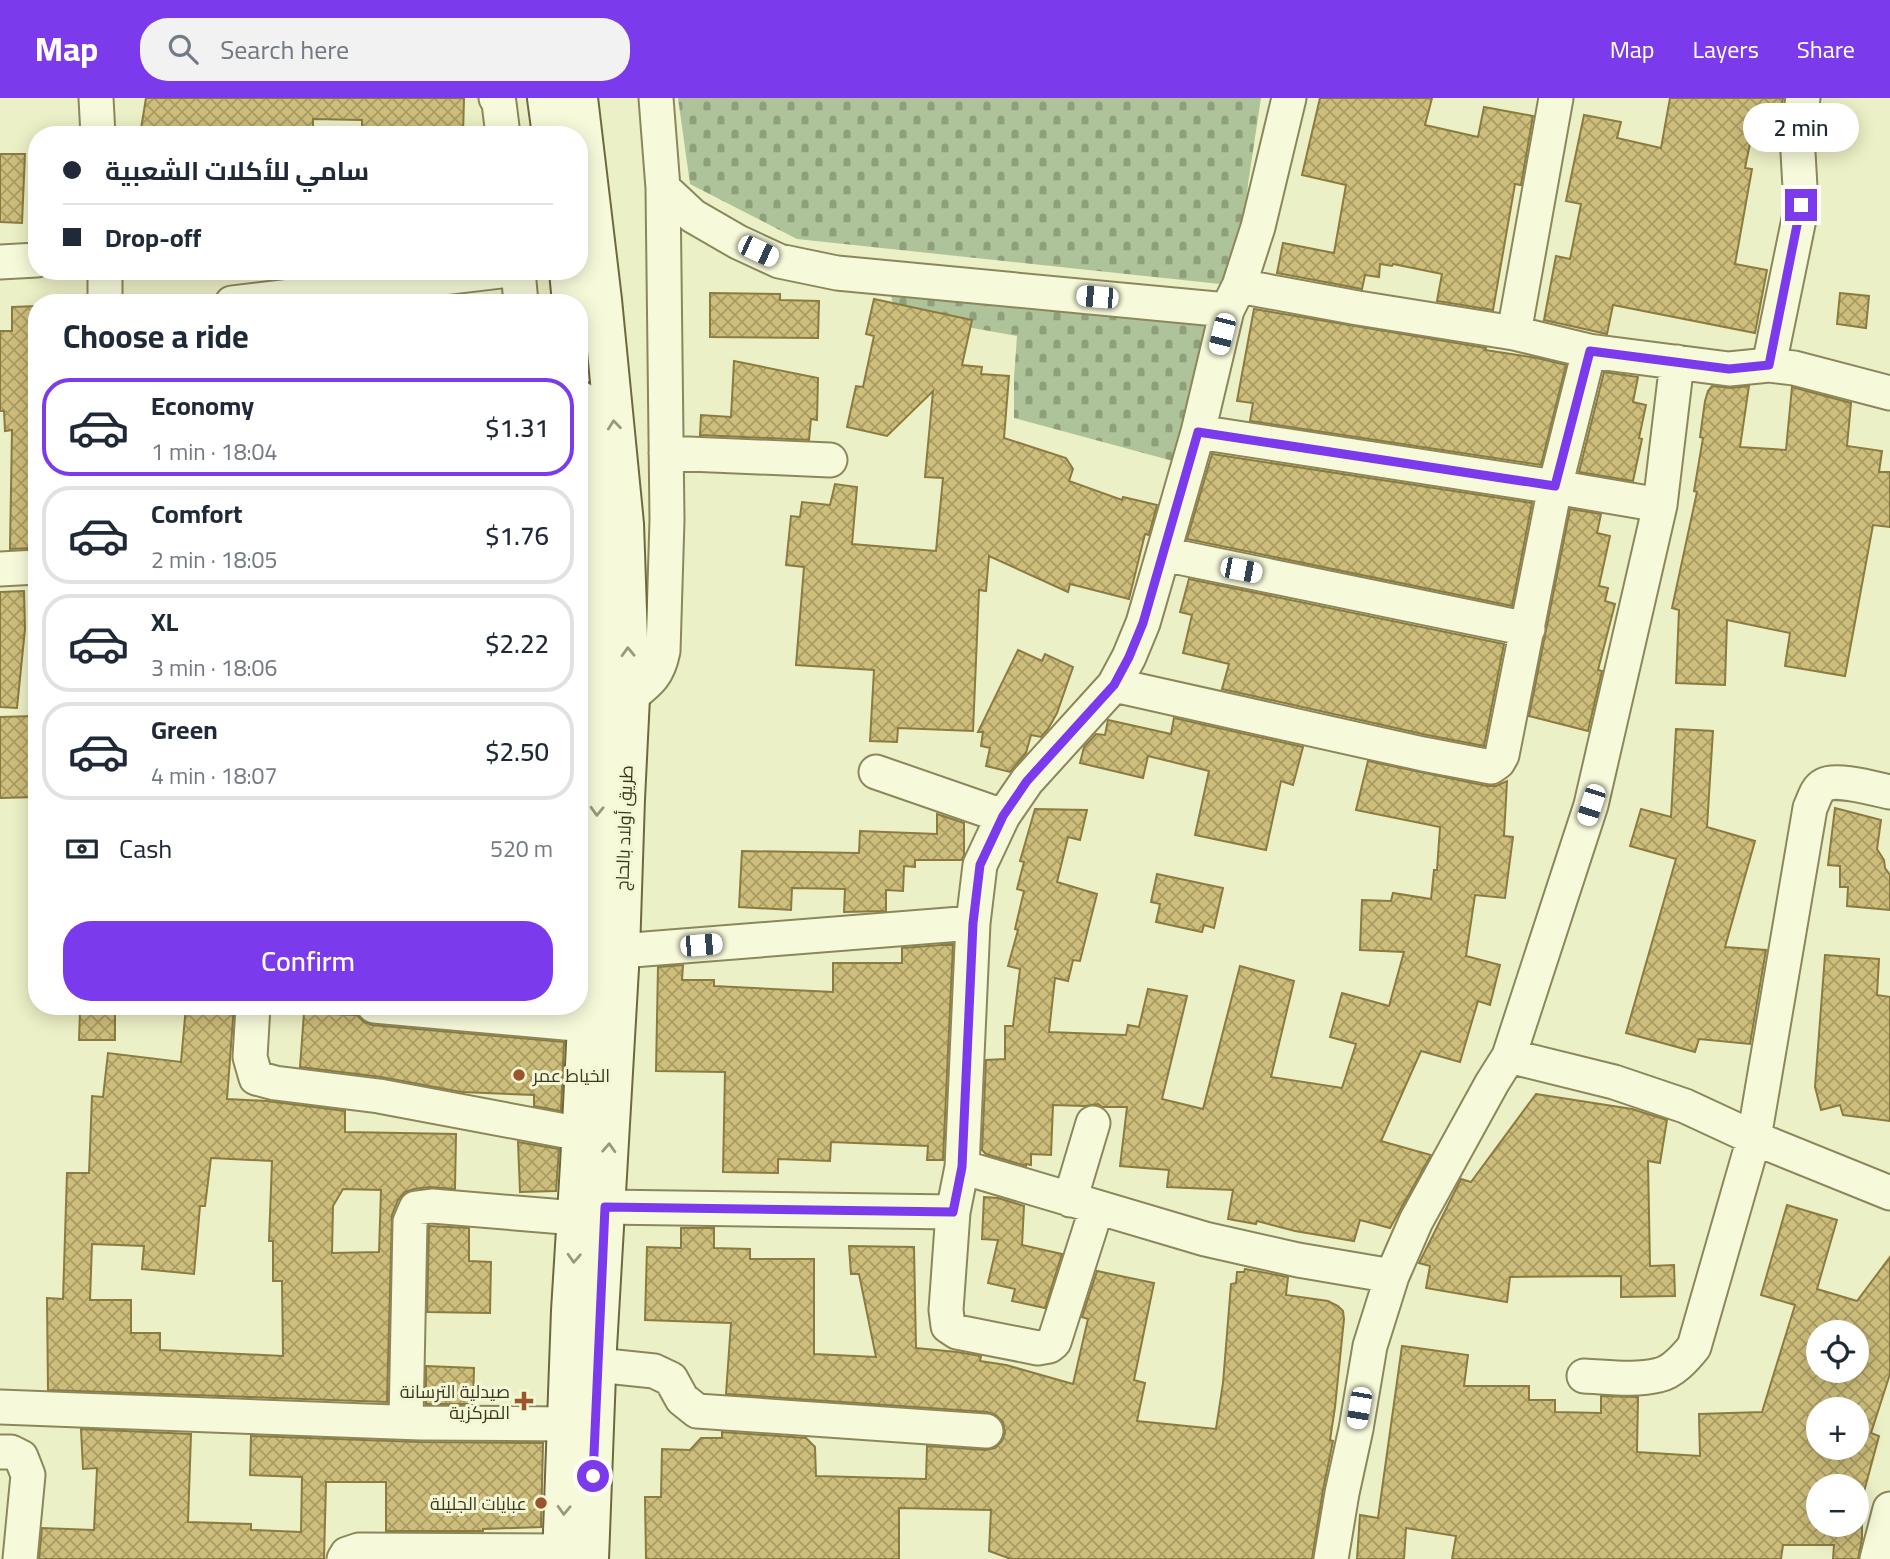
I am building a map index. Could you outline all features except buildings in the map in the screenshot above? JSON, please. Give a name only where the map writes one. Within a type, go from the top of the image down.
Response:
[{"type":"main road","points":[[547,98],[551,126]]},
{"type":"main road","name":"طريق أولاد بالحاج","points":[[578,98],[578,126]]},
{"type":"main road","name":"طريق أولاد بالحاج","points":[[572,1556],[568,1424],[620,951],[630,697],[624,524],[588,340]]},
{"type":"main road","name":"طريق أولاد بالحاج","points":[[588,483],[592,520],[588,562]]},
{"type":"main road","name":"طريق أولاد بالحاج","points":[[588,583],[598,690],[588,769],[597,809],[588,986]]},
{"type":"main road","name":"طريق أولاد بالحاج","points":[[572,1556],[597,1365],[591,1212],[582,1134],[587,1015]]},
{"type":"street","points":[[96,98],[98,126]]},
{"type":"street","points":[[496,98],[501,126]]},
{"type":"street","points":[[630,697],[654,677],[663,651],[667,520],[663,188],[656,98]]},
{"type":"street","points":[[1093,1123],[1083,1203],[1054,1342],[1044,1348],[957,1332],[948,1326],[946,1310],[953,1212],[962,1167],[973,923],[980,865],[1003,816],[1027,781],[1114,685],[1143,623],[1233,298],[1258,228],[1289,98]]},
{"type":"street","points":[[1514,333],[1556,98]]},
{"type":"street","points":[[1769,365],[1801,205],[1797,135],[1803,98]]},
{"type":"street","points":[[663,188],[693,216],[738,242],[779,261],[836,273],[1358,308],[1514,333],[1590,351],[1729,369],[1769,365],[1794,368],[1890,394]]},
{"type":"street","points":[[0,262],[28,260]]},
{"type":"street","points":[[307,294],[425,280]]},
{"type":"street","points":[[1114,685],[1491,767],[1502,755],[1555,486],[1590,351]]},
{"type":"street","points":[[1331,1559],[1370,1346],[1392,1276],[1416,1221],[1509,1056],[1591,805],[1660,505],[1677,362]]},
{"type":"street","points":[[1198,432],[1555,486],[1660,505]]},
{"type":"street","points":[[666,453],[830,460]]},
{"type":"street","points":[[1163,554],[1528,629]]},
{"type":"street","points":[[0,569],[28,567]]},
{"type":"street","points":[[876,772],[1003,816]]},
{"type":"street","points":[[1584,1376],[1626,1378],[1660,1375],[1683,1360],[1694,1347],[1754,1138],[1810,808],[1817,791],[1825,783],[1836,782],[1890,792]]},
{"type":"street","points":[[620,951],[973,923]]},
{"type":"street","points":[[252,1015],[250,1057],[256,1078],[275,1083],[379,1096],[582,1134]]},
{"type":"street","points":[[470,1015],[587,1026]]},
{"type":"street","points":[[1509,1056],[1614,1083],[1685,1106],[1754,1138],[1890,1193]]},
{"type":"street","points":[[962,1167],[1219,1242],[1298,1261],[1392,1276]]},
{"type":"street","points":[[406,1422],[410,1222],[416,1208],[432,1206],[591,1212],[953,1212]]},
{"type":"street","points":[[597,1365],[654,1371],[671,1380],[682,1399],[697,1411],[986,1431]]},
{"type":"street","points":[[0,1407],[406,1422],[568,1424]]},
{"type":"street","points":[[0,1452],[12,1452],[21,1457],[28,1475],[20,1559]]},
{"type":"street","points":[[1877,1559],[1890,1509]]},
{"type":"street","points":[[344,1559],[348,1553],[359,1550],[572,1556]]},
{"type":"green space","points":[[678,98],[1261,98],[1248,184],[1239,286],[797,239],[690,184]]},
{"type":"green space","points":[[889,286],[1216,317],[1173,461],[1014,418],[1017,336],[895,314]]},
{"type":"place","name":"الخياط عمر","points":[[519,1075]]},
{"type":"place","name":"صيدلية الترسانة المركزية","points":[[524,1401]]},
{"type":"place","name":"عبايات الجليلة","points":[[541,1503]]},
{"type":"route","points":[[593,1476],[605,1207],[953,1212],[962,1167],[973,923],[980,865],[1003,816],[1027,781],[1114,685],[1129,657],[1143,623],[1198,432],[1555,486],[1590,351],[1729,369],[1769,365],[1801,205]]}]
